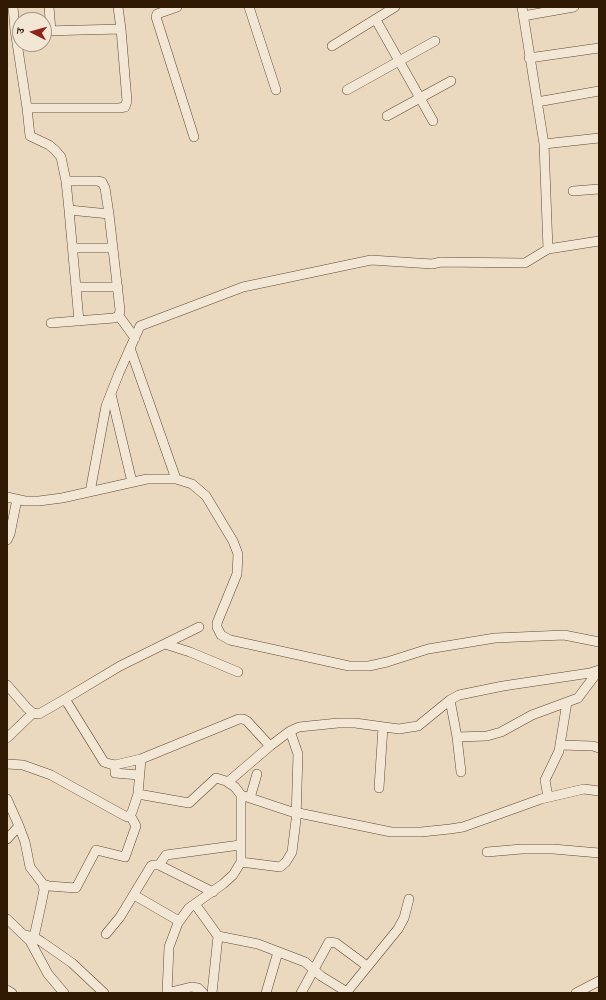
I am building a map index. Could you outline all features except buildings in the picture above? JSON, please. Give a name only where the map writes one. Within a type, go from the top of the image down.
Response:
[{"type":"street","points":[[27,108],[125,107],[127,101],[118,7]]},
{"type":"street","points":[[177,7],[157,14],[156,17],[194,137]]},
{"type":"street","points":[[249,7],[276,90]]},
{"type":"street","points":[[332,46],[395,7]]},
{"type":"street","points":[[548,249],[544,144],[522,12],[574,8]]},
{"type":"street","points":[[376,20],[433,121]]},
{"type":"street","points":[[52,31],[121,28]]},
{"type":"street","points":[[347,90],[435,41]]},
{"type":"street","points":[[529,58],[599,48]]},
{"type":"street","points":[[18,52],[30,136],[49,145],[61,157],[66,181],[79,321]]},
{"type":"street","points":[[387,116],[451,81]]},
{"type":"street","points":[[537,102],[599,91]]},
{"type":"street","points":[[544,144],[599,138]]},
{"type":"street","points":[[66,181],[97,180],[102,182],[105,188],[118,287],[120,310],[118,316]]},
{"type":"street","points":[[573,191],[599,189]]},
{"type":"street","points":[[69,210],[109,214]]},
{"type":"street","points":[[90,492],[106,406],[140,326],[243,287],[371,260],[432,264],[441,262],[525,263],[548,249],[599,240]]},
{"type":"street","points":[[73,248],[113,248]]},
{"type":"street","points":[[77,287],[118,287]]},
{"type":"street","points":[[118,316],[135,338]]},
{"type":"street","points":[[51,323],[114,318],[118,316]]},
{"type":"street","points":[[130,348],[176,479]]},
{"type":"street","points":[[111,394],[132,482]]},
{"type":"street","points":[[7,497],[39,502],[79,495],[147,479],[176,479],[192,484],[206,496],[233,541],[238,554],[237,574],[217,622],[217,627],[221,635],[230,640],[349,666],[369,666],[428,649],[495,638],[564,635],[599,642]]},
{"type":"street","points":[[7,540],[10,534],[17,499]]},
{"type":"street","points":[[7,685],[27,708],[32,712],[39,714],[65,700],[120,666],[199,627]]},
{"type":"street","points":[[165,644],[190,652],[238,672]]},
{"type":"street","points":[[228,782],[270,746],[290,731],[299,727],[338,723],[355,723],[399,729],[418,726],[450,700],[459,695],[469,692],[590,673],[599,670]]},
{"type":"street","points":[[457,737],[472,737],[501,732],[532,715],[578,698],[599,670]]},
{"type":"street","points":[[65,700],[104,762],[115,765],[141,759],[239,719],[244,719],[247,721],[270,746]]},
{"type":"street","points":[[450,700],[457,737],[461,772]]},
{"type":"street","points":[[548,797],[545,780],[560,745],[567,702]]},
{"type":"street","points":[[7,738],[32,712]]},
{"type":"street","points":[[379,788],[383,727]]},
{"type":"street","points":[[241,862],[280,868],[292,852],[296,813],[298,754],[290,731]]},
{"type":"street","points":[[560,745],[593,746],[599,748]]},
{"type":"street","points":[[43,884],[49,886],[76,888],[96,850],[124,857],[136,826],[130,815],[138,794],[141,759]]},
{"type":"street","points":[[7,764],[24,764],[51,775],[122,815],[128,817],[130,815]]},
{"type":"street","points":[[115,765],[115,773],[140,775]]},
{"type":"street","points":[[250,798],[257,774]]},
{"type":"street","points":[[138,794],[189,803],[216,778],[228,782],[241,795],[296,813],[391,832],[421,832],[450,830],[463,827],[548,797],[584,789],[599,790]]},
{"type":"street","points":[[203,993],[198,988],[191,987],[167,993],[169,947],[179,921],[189,908],[213,892],[232,875],[241,862],[241,795]]},
{"type":"street","points":[[7,800],[25,842],[30,867],[43,884],[44,890],[34,937]]},
{"type":"street","points":[[7,839],[19,826]]},
{"type":"street","points":[[159,865],[166,855],[240,846]]},
{"type":"street","points":[[487,852],[522,849],[553,849],[599,853]]},
{"type":"street","points":[[106,934],[120,918],[151,866],[159,865],[213,892]]},
{"type":"street","points":[[134,895],[179,921]]},
{"type":"street","points":[[218,936],[258,944],[305,962],[321,976],[347,992],[398,929],[404,918],[409,899]]},
{"type":"street","points":[[195,904],[218,936],[212,993]]},
{"type":"street","points":[[7,919],[30,941],[48,974],[64,993]]},
{"type":"street","points":[[24,935],[34,937],[72,963],[104,993]]},
{"type":"street","points":[[36,951],[42,942]]},
{"type":"street","points":[[301,993],[329,942],[336,943],[367,966]]},
{"type":"street","points":[[266,993],[278,952]]},
{"type":"street","points":[[576,993],[599,981]]},
{"type":"street","points":[[7,990],[12,993]]}]
